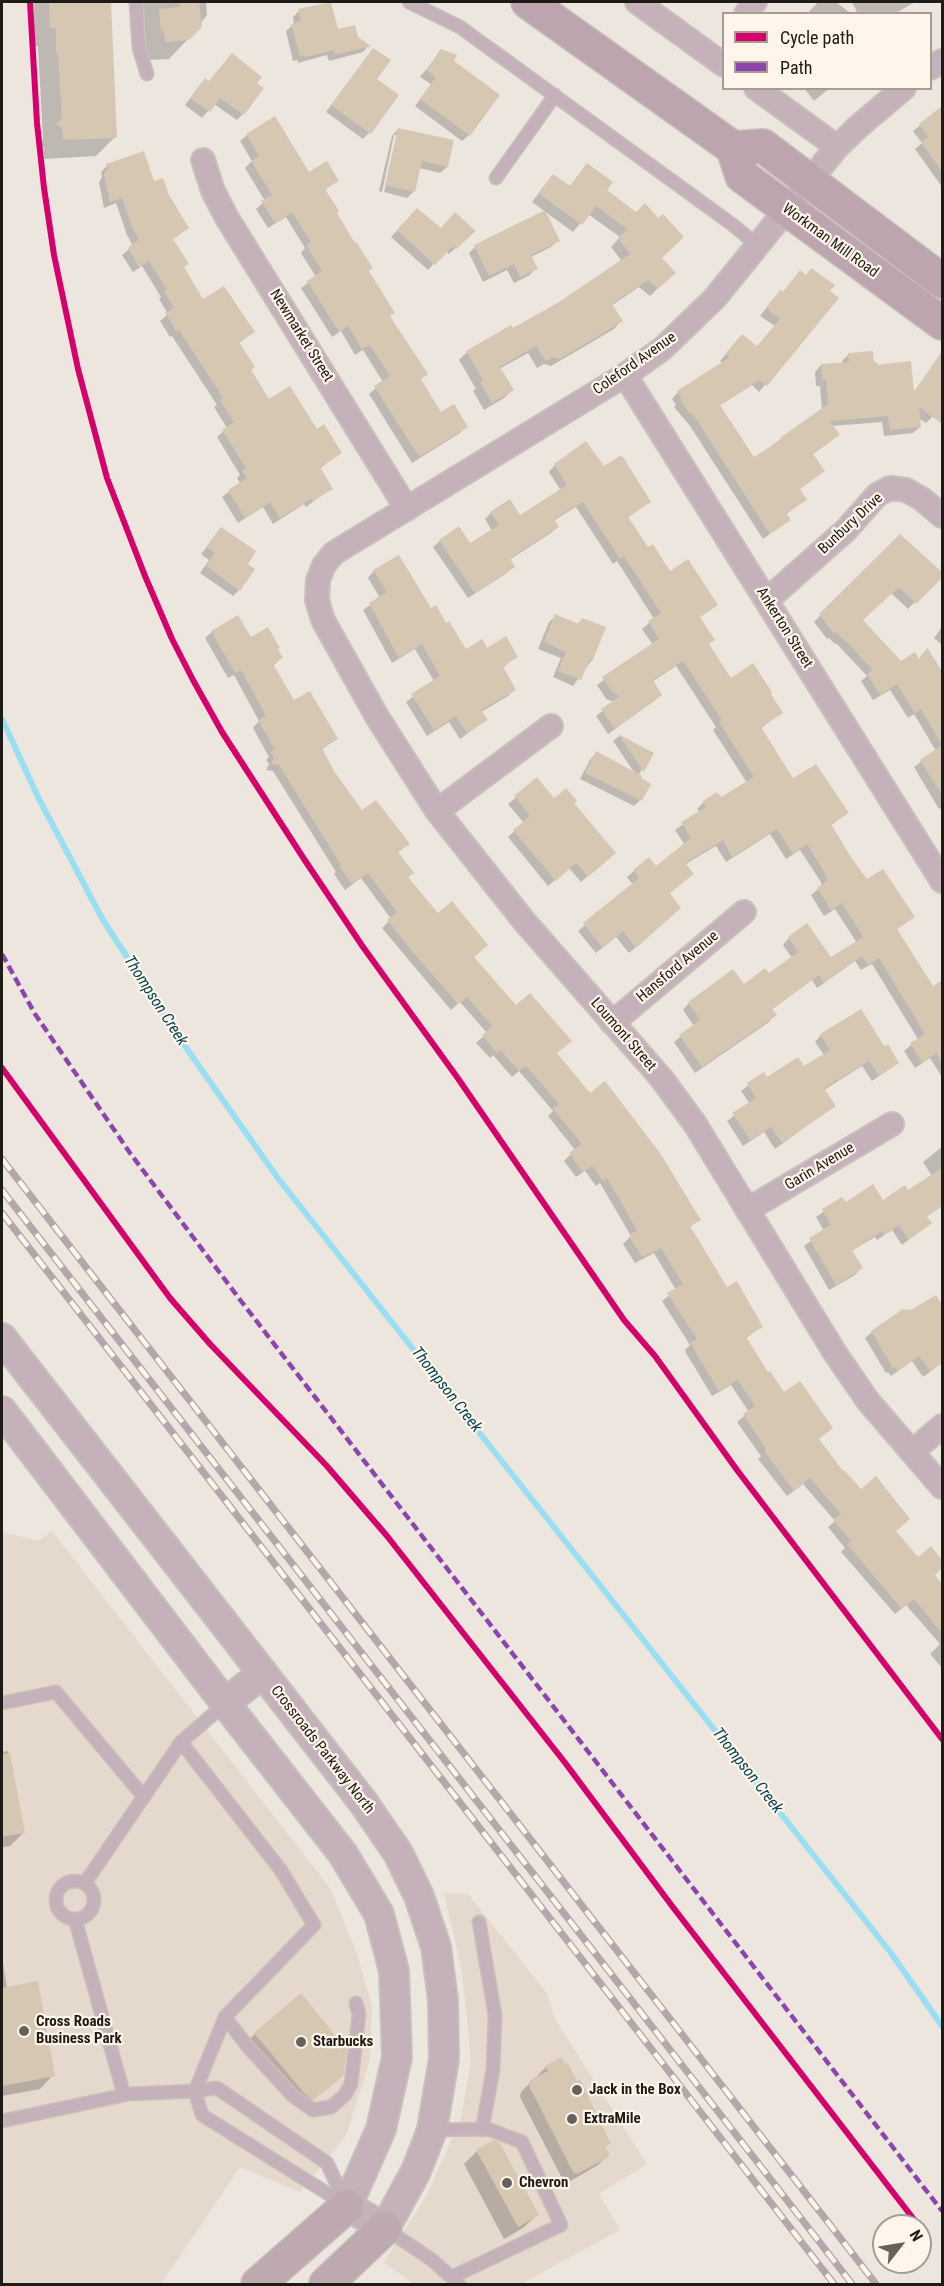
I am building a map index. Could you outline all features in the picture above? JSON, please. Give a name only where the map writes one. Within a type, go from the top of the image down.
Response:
[{"type":"highway","points":[[258,2284],[347,2206]]},
{"type":"highway","points":[[326,2284],[385,2228]]},
{"type":"main road","points":[[528,2],[733,148],[763,146],[942,281]]},
{"type":"main road","name":"Workman Mill Road","points":[[733,148],[742,176],[942,323]]},
{"type":"street","points":[[637,2],[720,56]]},
{"type":"street","points":[[759,90],[837,147]]},
{"type":"street","name":"Coleford Avenue","points":[[318,580],[324,565],[334,553],[625,375],[662,349],[715,298],[837,147],[902,90]]},
{"type":"street","name":"Newmarket Street","points":[[202,160],[213,191],[227,218],[407,508]]},
{"type":"street","name":"Ankerton Street","points":[[625,375],[942,881]]},
{"type":"street","name":"Bunbury Drive","points":[[767,600],[846,530],[878,495],[890,488],[906,490],[922,499],[942,516]]},
{"type":"street","name":"Loumont Street","points":[[318,580],[317,600],[323,620],[376,715],[437,811],[524,921],[662,1079],[695,1124],[835,1353],[868,1401],[942,1487]]},
{"type":"street","points":[[437,811],[551,726]]},
{"type":"street","name":"Hansford Avenue","points":[[612,1023],[744,912]]},
{"type":"street","name":"Garin Avenue","points":[[747,1210],[892,1124]]},
{"type":"street","name":"Crossroads Parkway North","points":[[2,1338],[369,1810],[399,1853],[419,1896],[436,1947],[443,2000],[444,2059],[432,2130],[416,2171],[385,2228]]},
{"type":"street","points":[[40,1385],[2,1412],[344,1854],[379,1914],[394,1971],[397,2057],[381,2129],[347,2206],[385,2228]]},
{"type":"street","points":[[912,1452],[942,1425]]},
{"type":"street","points":[[225,1703],[263,1673]]},
{"type":"lane","points":[[136,2],[139,48],[147,74]]},
{"type":"lane","points":[[409,2],[460,27],[733,225],[758,246]]},
{"type":"lane","points":[[496,178],[555,95]]},
{"type":"lane","points":[[2,1703],[56,1692],[144,1797]]},
{"type":"lane","points":[[85,1883],[181,1742],[225,1703]]},
{"type":"lane","points":[[181,1742],[280,1869],[314,1925],[225,2017],[195,2091],[202,2115],[347,2206]]},
{"type":"lane","points":[[79,1880],[85,1883],[93,1892],[94,1905],[87,1915],[75,1919],[68,1918],[58,1910],[55,1898],[60,1886],[66,1882],[79,1880]]},
{"type":"lane","points":[[75,1919],[124,2095]]},
{"type":"lane","points":[[479,1922],[495,2015],[492,2070],[482,2130]]},
{"type":"lane","points":[[225,2017],[293,2096],[314,2110],[331,2107],[345,2095],[351,2084],[359,2014],[356,2003]]},
{"type":"lane","points":[[2,2121],[124,2095],[217,2088],[327,2163],[347,2206]]},
{"type":"lane","points":[[385,2228],[432,2260],[455,2281],[561,2225],[522,2142],[488,2129],[432,2130]]},
{"type":"shaded area","points":[[52,1531],[330,1888],[357,1954],[372,2006],[370,2060],[346,2136],[300,2192],[240,2167],[161,2284],[2,2284],[2,1532],[38,1541]]},
{"type":"shaded area","points":[[444,1893],[468,1894],[547,1993],[555,2019],[647,2164],[599,2194],[620,2230],[521,2284],[413,2284],[384,2262],[427,2195],[461,2118],[471,2060],[462,1971]]},
{"type":"building","points":[[49,2],[111,2],[117,138],[63,140],[62,128],[56,124],[62,118],[56,28],[50,28]]},
{"type":"building","points":[[179,2],[199,2],[202,27],[189,40],[165,42],[164,31],[161,31],[159,9],[180,7]]},
{"type":"building","points":[[331,2],[338,29],[355,25],[358,37],[371,46],[335,55],[334,50],[305,57],[300,56],[291,24],[301,21],[298,9]]},
{"type":"building","points":[[373,48],[391,60],[377,79],[399,95],[371,134],[331,105]]},
{"type":"building","points":[[441,49],[457,55],[454,61],[500,95],[470,136],[420,99],[436,77],[426,70]]},
{"type":"building","points":[[232,53],[262,77],[257,83],[264,88],[244,115],[220,98],[210,112],[190,98],[205,78],[209,81]]},
{"type":"building","points":[[942,106],[942,172],[921,142],[928,137],[919,124]]},
{"type":"building","points":[[275,116],[309,172],[327,161],[339,181],[325,189],[355,243],[373,268],[369,271],[395,313],[390,316],[428,374],[421,379],[441,412],[454,404],[468,427],[419,457],[374,386],[390,376],[370,345],[362,349],[348,326],[339,332],[307,281],[322,271],[306,245],[311,242],[292,212],[275,223],[261,201],[272,195],[251,161],[259,156],[246,134]]},
{"type":"building","points":[[398,128],[454,140],[448,167],[422,161],[415,192],[385,185]]},
{"type":"building","points":[[144,151],[154,181],[163,178],[169,195],[189,228],[173,239],[189,264],[184,267],[203,299],[224,286],[255,332],[239,342],[255,367],[251,370],[269,399],[290,386],[317,429],[324,424],[342,453],[320,467],[333,489],[280,518],[270,502],[245,518],[228,490],[247,478],[242,471],[246,468],[222,430],[234,422],[220,400],[223,398],[179,330],[177,332],[165,313],[174,308],[164,291],[167,290],[149,261],[139,267],[128,248],[139,239],[122,198],[110,202],[104,174],[108,169],[106,164]]},
{"type":"building","points":[[587,163],[613,182],[607,190],[636,212],[645,203],[658,218],[663,214],[684,237],[662,258],[676,273],[658,289],[648,280],[612,304],[623,321],[560,359],[553,357],[546,361],[536,346],[500,367],[514,390],[492,403],[480,382],[483,380],[466,351],[511,325],[513,328],[559,302],[630,254],[618,238],[627,229],[596,206],[582,225],[538,193],[553,174],[570,186]]},
{"type":"building","points":[[417,208],[441,228],[455,212],[476,231],[456,249],[453,246],[435,265],[397,230]]},
{"type":"building","points":[[545,210],[560,241],[531,255],[538,269],[520,277],[514,264],[489,276],[474,245]]},
{"type":"building","points":[[811,268],[835,285],[830,291],[839,298],[767,386],[759,380],[720,405],[754,457],[781,440],[780,438],[828,404],[826,380],[822,380],[821,364],[849,362],[848,353],[873,351],[874,362],[877,362],[877,365],[911,361],[914,392],[942,351],[942,424],[919,407],[921,427],[890,430],[888,416],[830,421],[840,435],[813,454],[825,471],[800,489],[807,500],[786,513],[791,520],[770,534],[696,419],[689,413],[677,391],[730,357],[725,354],[742,334],[757,346],[780,319],[766,308],[780,290],[783,292],[800,270],[806,275]]},
{"type":"building","points":[[586,441],[604,466],[620,456],[623,457],[651,502],[628,517],[648,547],[653,544],[670,571],[688,559],[718,605],[700,617],[715,640],[709,644],[731,678],[753,663],[772,692],[771,694],[783,713],[761,727],[793,778],[816,764],[849,813],[831,824],[852,859],[867,879],[883,869],[915,917],[897,929],[933,986],[942,980],[942,1063],[937,1053],[922,1063],[910,1043],[925,1034],[879,958],[868,965],[862,956],[824,983],[819,975],[772,1009],[777,1015],[702,1067],[679,1035],[700,1020],[688,1002],[733,969],[744,984],[765,968],[769,973],[798,952],[788,937],[807,923],[831,957],[863,937],[842,903],[831,910],[817,888],[828,880],[807,844],[793,854],[777,829],[732,857],[723,840],[685,863],[694,874],[670,893],[681,908],[636,948],[623,931],[603,948],[583,923],[639,878],[633,870],[649,857],[656,866],[691,838],[681,822],[706,807],[703,801],[717,792],[721,797],[754,777],[719,722],[722,720],[683,661],[653,680],[662,695],[615,729],[601,709],[620,696],[613,693],[602,677],[659,639],[648,621],[661,613],[624,556],[620,559],[583,502],[554,519],[559,527],[510,558],[515,567],[475,593],[439,540],[459,526],[470,543],[499,525],[490,512],[510,499],[520,515],[567,485],[554,464]]},
{"type":"building","points":[[221,527],[256,551],[248,564],[255,569],[240,591],[206,566],[215,553],[206,547]]},
{"type":"building","points":[[900,534],[942,572],[942,578],[916,604],[899,587],[863,620],[901,661],[915,652],[919,659],[927,648],[942,673],[942,745],[921,709],[915,713],[897,684],[880,695],[867,674],[873,670],[843,638],[836,632],[834,634],[819,614]]},
{"type":"building","points":[[399,555],[431,608],[436,605],[446,623],[449,621],[466,649],[482,639],[487,648],[506,636],[518,657],[503,666],[516,690],[481,710],[488,720],[467,733],[456,716],[434,730],[411,694],[440,676],[422,644],[399,658],[369,603],[387,592],[373,570]]},
{"type":"building","points":[[555,614],[579,624],[582,618],[606,627],[592,662],[590,659],[581,680],[558,671],[566,652],[544,642]]},
{"type":"building","points":[[238,615],[251,637],[268,627],[283,658],[273,664],[294,700],[310,691],[338,739],[322,748],[334,771],[362,810],[376,800],[410,844],[398,852],[414,873],[408,877],[438,913],[452,901],[488,945],[474,957],[516,1005],[530,993],[572,1041],[557,1053],[590,1093],[605,1081],[660,1153],[701,1220],[690,1226],[727,1287],[737,1281],[763,1327],[746,1337],[768,1372],[770,1371],[784,1392],[800,1381],[833,1428],[819,1439],[843,1471],[861,1489],[876,1476],[910,1519],[896,1531],[918,1557],[931,1546],[942,1560],[942,1568],[935,1575],[942,1584],[942,1633],[914,1599],[902,1609],[878,1581],[847,1544],[851,1541],[833,1520],[841,1514],[810,1478],[794,1491],[764,1451],[766,1449],[743,1414],[755,1406],[738,1380],[719,1391],[692,1346],[691,1342],[697,1339],[667,1293],[683,1284],[661,1248],[642,1257],[629,1236],[637,1230],[607,1178],[603,1181],[592,1166],[583,1172],[569,1153],[582,1144],[553,1109],[559,1104],[526,1066],[519,1071],[500,1050],[497,1053],[482,1035],[492,1026],[467,997],[458,1004],[418,958],[387,920],[397,912],[368,873],[352,884],[339,866],[341,865],[279,765],[271,764],[274,757],[271,752],[275,750],[258,720],[266,716],[241,670],[235,673],[211,631]]},
{"type":"building","points":[[618,734],[654,753],[644,772]]},
{"type":"building","points":[[942,745],[942,795],[920,760]]},
{"type":"building","points":[[596,751],[642,776],[641,778],[651,784],[642,801],[585,773]]},
{"type":"building","points":[[537,777],[554,798],[566,788],[577,801],[574,803],[616,853],[588,877],[576,863],[556,881],[513,830],[530,816],[514,796]]},
{"type":"building","points":[[861,1009],[884,1046],[888,1044],[899,1063],[879,1076],[869,1061],[824,1088],[836,1106],[782,1143],[771,1127],[750,1140],[732,1113],[756,1098],[747,1083],[764,1072],[767,1077],[798,1057],[804,1066],[830,1050],[820,1034]]},
{"type":"building","points":[[942,1168],[942,1206],[927,1216],[932,1223],[909,1240],[899,1225],[884,1235],[882,1231],[852,1250],[863,1268],[836,1285],[809,1238],[831,1225],[822,1209],[842,1197],[846,1202],[873,1184],[883,1200],[905,1185],[908,1190]]},
{"type":"building","points":[[936,1295],[942,1305],[942,1363],[930,1371],[919,1356],[898,1371],[895,1367],[893,1368],[871,1331],[903,1309],[911,1310]]},
{"type":"building","points":[[10,1753],[25,1833],[2,1837],[2,1754]]},
{"type":"building","name":"Cross Roads Business Park","points":[[38,1981],[55,2076],[2,2086],[2,1988]]},
{"type":"building","name":"Starbucks","points":[[301,1993],[347,2050],[343,2076],[313,2100],[305,2094],[254,2033]]},
{"type":"building","name":"ExtraMile","points":[[561,2057],[565,2064],[568,2063],[577,2081],[580,2079],[611,2144],[605,2147],[610,2155],[607,2158],[577,2174],[577,2172],[574,2174],[529,2086],[530,2080],[548,2071],[545,2066]]},
{"type":"building","name":"Chevron","points":[[494,2140],[499,2142],[539,2215],[518,2227],[476,2150]]},
{"type":"waterway","name":"Thompson Creek","points":[[2,719],[39,799],[103,920],[180,1039],[277,1177],[891,1953],[942,2026]]},
{"type":"railway","points":[[2,1159],[876,2284]]},
{"type":"railway","points":[[2,1190],[852,2284]]},
{"type":"railway","points":[[2,1213],[834,2284]]},
{"type":"marked path","points":[[2,954],[35,1014],[130,1153],[241,1301],[942,2211]]},
{"type":"cycle path","points":[[30,2],[37,123],[44,188],[54,255],[78,369],[107,478],[145,576],[172,639],[193,680],[222,732],[363,947],[457,1077],[624,1320],[655,1356],[737,1470],[942,1739]]},
{"type":"cycle path","points":[[2,1068],[170,1298],[210,1344],[326,1465],[387,1536],[566,1764],[672,1906],[910,2214]]},
{"type":"place","name":"Cross Roads Business Park","points":[[24,2031]]},
{"type":"place","name":"Starbucks","points":[[301,2042]]},
{"type":"place","name":"Jack in the Box","points":[[577,2090]]},
{"type":"place","name":"ExtraMile","points":[[572,2119]]},
{"type":"place","name":"Chevron","points":[[507,2183]]}]
